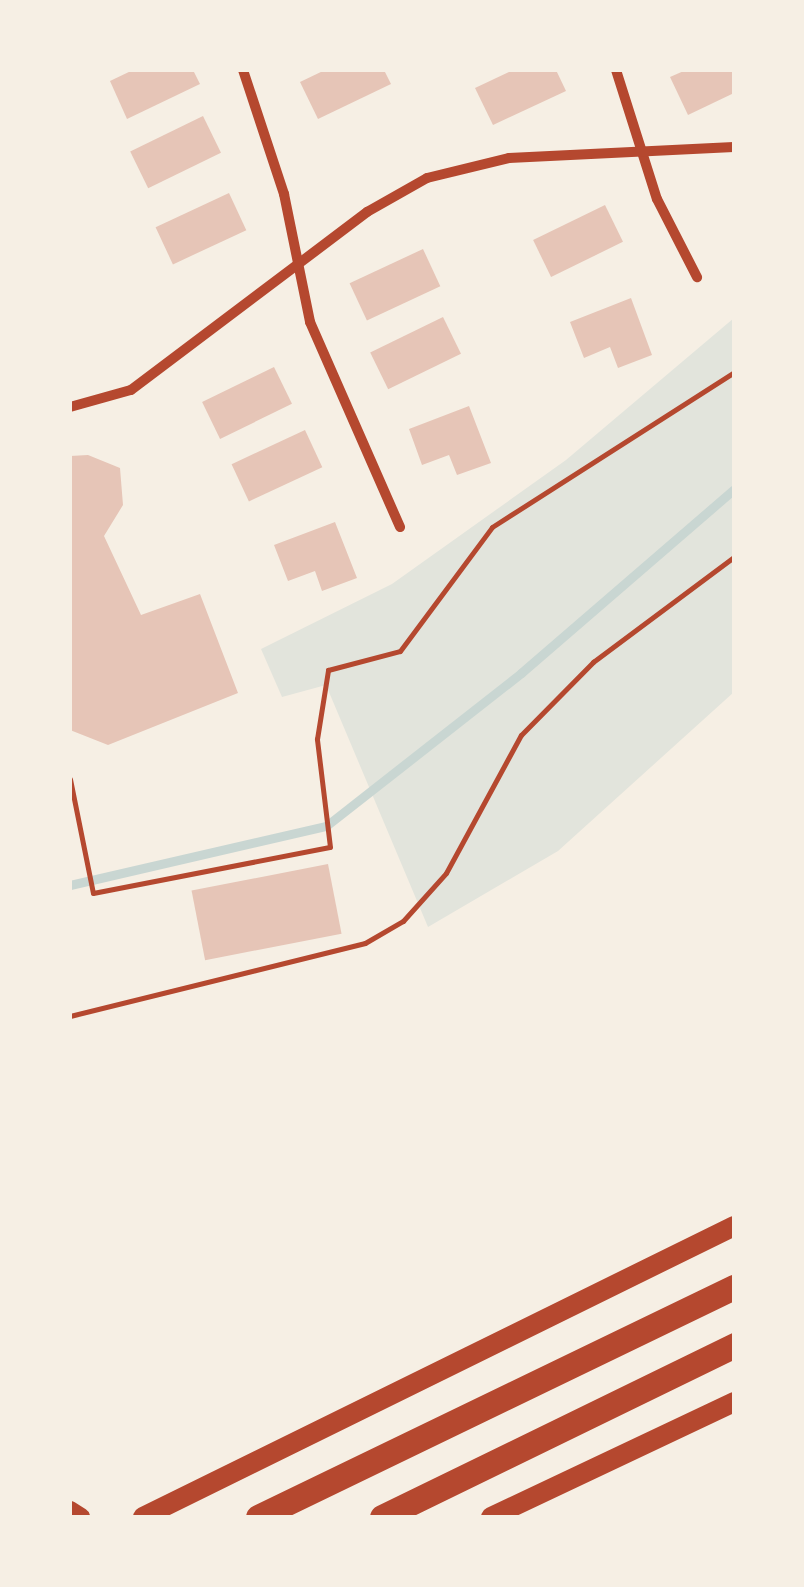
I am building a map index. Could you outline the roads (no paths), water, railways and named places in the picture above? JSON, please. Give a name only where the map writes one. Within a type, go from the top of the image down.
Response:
[{"type":"highway","points":[[258,1517],[734,1287]]},
{"type":"highway","points":[[382,1517],[734,1345]]},
{"type":"main road","points":[[143,1517],[734,1226]]},
{"type":"main road","points":[[491,1517],[734,1402]]},
{"type":"street","points":[[243,70],[284,194],[310,322],[400,527]]},
{"type":"street","points":[[616,70],[641,152],[697,277]]},
{"type":"street","points":[[70,406],[131,390],[297,266],[428,178],[509,158],[734,147]]},
{"type":"street","points":[[70,1510],[81,1517]]},
{"type":"waterway","points":[[70,885],[326,826],[521,673],[734,489]]}]
